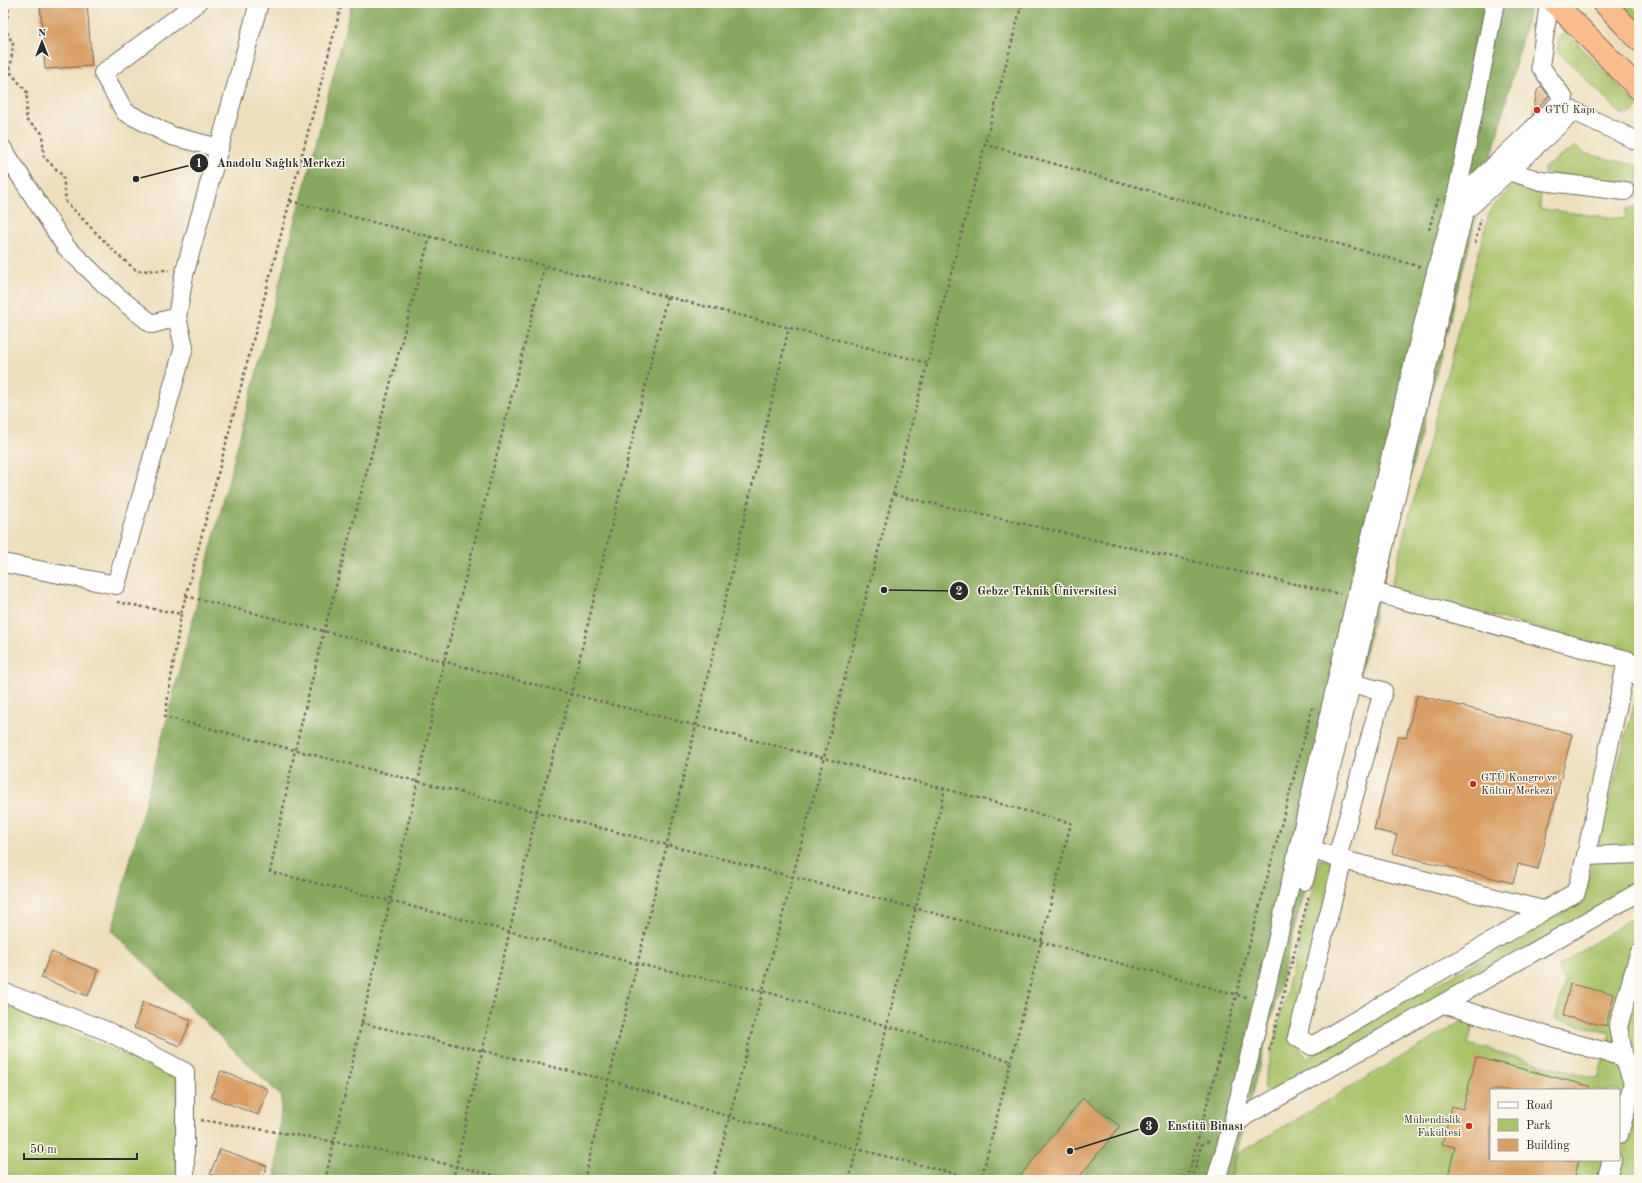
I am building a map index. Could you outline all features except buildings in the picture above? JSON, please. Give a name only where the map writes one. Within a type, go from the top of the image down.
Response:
[{"type":"highway","points":[[1556,3],[1639,89]]},
{"type":"highway","points":[[1604,3],[1639,40]]},
{"type":"street","points":[[197,3],[103,73],[125,112],[172,136],[219,148]]},
{"type":"street","points":[[3,563],[116,585],[184,347],[177,317],[184,275],[259,3]]},
{"type":"street","points":[[1248,1115],[1351,683],[1365,595],[1436,272],[1455,203],[1495,3]]},
{"type":"street","points":[[1549,3],[1540,66],[1569,105],[1635,140],[1639,140]]},
{"type":"street","points":[[1455,203],[1499,162],[1569,105]]},
{"type":"street","points":[[3,149],[66,247],[117,296],[152,324],[177,317]]},
{"type":"street","points":[[1499,162],[1540,181],[1625,191]]},
{"type":"street","points":[[1216,1180],[1232,1126],[1365,595],[1464,212],[1499,162]]},
{"type":"street","points":[[1365,595],[1628,660],[1636,668],[1639,678]]},
{"type":"street","points":[[1351,683],[1383,691],[1340,859],[1297,1037],[1312,1046],[1576,892],[1586,856],[1628,660]]},
{"type":"street","points":[[1311,849],[1340,859],[1543,910]]},
{"type":"street","points":[[1586,856],[1639,854]]},
{"type":"street","points":[[1232,1126],[1248,1115],[1639,892]]},
{"type":"street","points":[[1620,1130],[1633,1083],[1624,1057],[1618,1027],[1639,954]]},
{"type":"street","points":[[3,992],[107,1031],[185,1072],[185,1180]]},
{"type":"street","points":[[1443,1004],[1551,1037],[1624,1057]]},
{"type":"street","points":[[1606,1180],[1612,1161]]},
{"type":"path","points":[[10,3],[5,28],[13,44],[10,72],[27,92],[26,120],[42,133],[44,157],[63,176],[66,202],[118,255],[137,271],[168,271],[172,267]]},
{"type":"path","points":[[342,3],[181,614],[165,717],[793,876],[1041,941],[1263,1002]]},
{"type":"path","points":[[713,1180],[1022,3]]},
{"type":"path","points":[[984,144],[1436,272]]},
{"type":"path","points":[[290,201],[928,363]]},
{"type":"path","points":[[430,236],[324,631],[295,750],[270,872],[638,964],[763,991],[1011,1061]]},
{"type":"path","points":[[325,1180],[418,781],[444,662],[545,266]]},
{"type":"path","points":[[453,1180],[537,811],[571,694],[667,296]]},
{"type":"path","points":[[584,1180],[696,726],[790,328]]},
{"type":"path","points":[[894,495],[1365,595]]},
{"type":"path","points":[[186,596],[945,788],[1071,823],[980,1180],[730,1116],[609,1080],[361,1023]]},
{"type":"path","points":[[110,600],[181,614]]},
{"type":"path","points":[[849,1180],[945,788]]},
{"type":"path","points":[[185,1117],[334,1141],[457,1166],[512,1180]]},
{"type":"green space","points":[[352,3],[1531,3],[1230,1180],[275,1180],[282,1097],[112,931]]},
{"type":"green space","points":[[1617,3],[1629,3],[1639,14],[1639,26]]},
{"type":"green space","points":[[1565,31],[1639,107],[1630,113],[1620,113],[1559,52],[1558,39]]},
{"type":"green space","points":[[1576,146],[1583,153],[1639,166],[1639,192],[1636,186],[1628,183],[1544,173],[1544,168]]},
{"type":"green space","points":[[1512,187],[1541,191],[1540,209],[1625,219],[1627,209],[1637,206],[1639,200],[1639,655],[1390,589],[1490,210]]},
{"type":"green space","points":[[1639,685],[1639,887],[1271,1100],[1263,1086],[1320,859],[1335,862],[1290,1035],[1307,1058],[1583,901]]},
{"type":"green space","points":[[1639,913],[1639,1180],[1230,1180],[1237,1154],[1476,1013],[1468,1044],[1598,1079],[1610,1033],[1555,1019],[1565,981],[1557,967]]},
{"type":"green space","points":[[3,1004],[177,1077],[177,1180],[3,1180]]},
{"type":"place","name":"GTÜ Kapı","points":[[1537,110]]},
{"type":"place","name":"Anadolu Sağlık Merkezi","points":[[136,179]]},
{"type":"place","name":"Gebze Teknik Üniversitesi","points":[[884,590]]},
{"type":"place","name":"GTÜ Kongre ve Kültür Merkezi","points":[[1473,784]]},
{"type":"place","name":"Mühendislik Fakültesi","points":[[1469,1126]]},
{"type":"place","name":"Enstitü Binası","points":[[1070,1151]]}]
